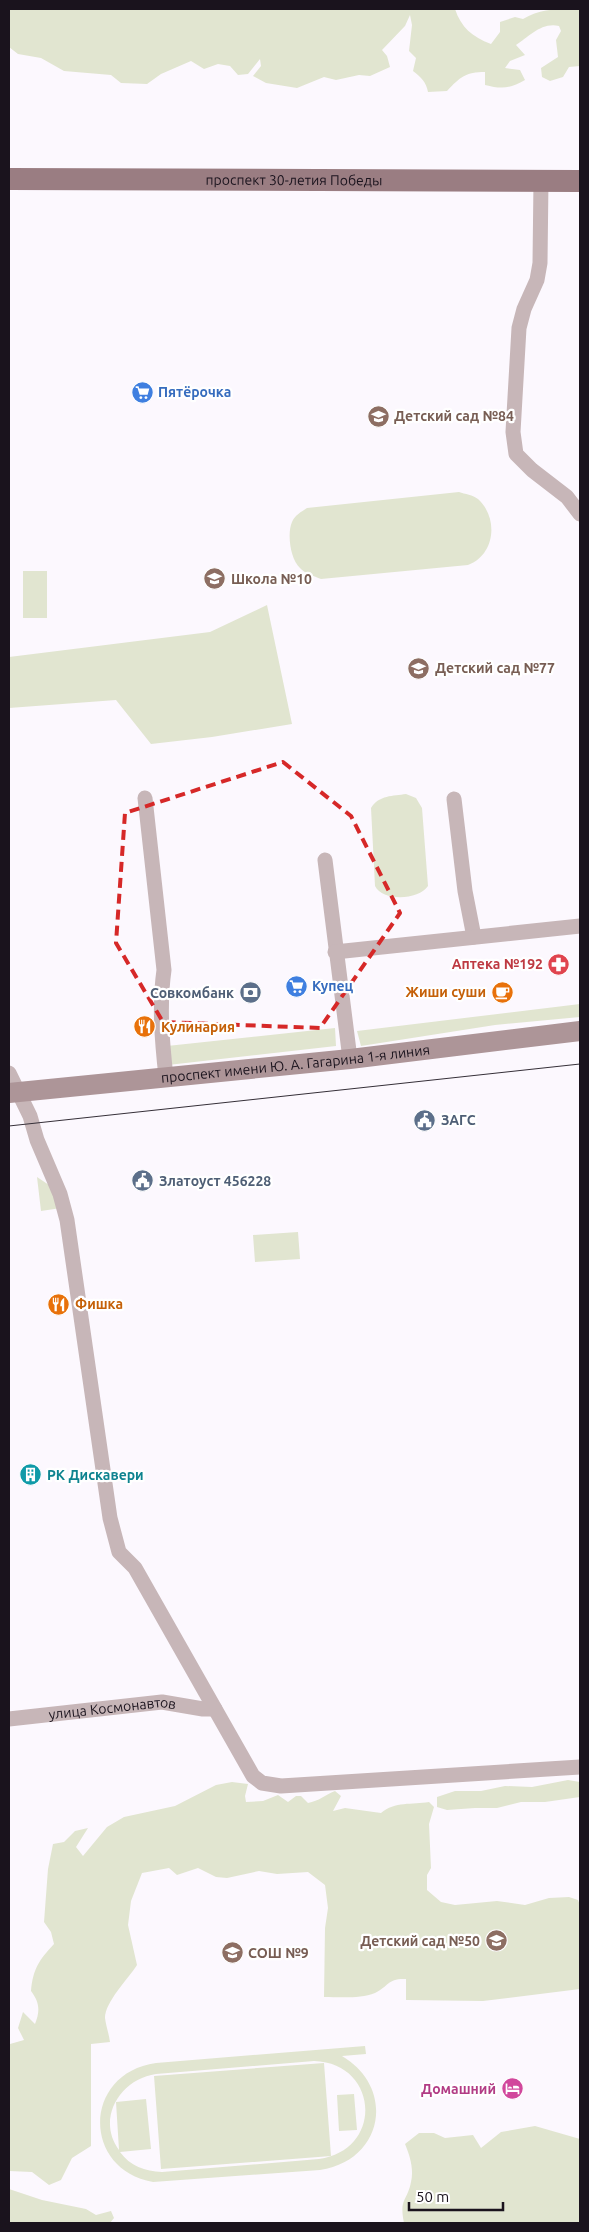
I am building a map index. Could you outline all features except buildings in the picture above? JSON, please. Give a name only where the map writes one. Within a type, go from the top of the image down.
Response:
[{"type":"main road","name":"проспект 30-летия Победы","points":[[9,179],[580,181]]},
{"type":"main road","name":"проспект имени Ю. А. Гагарина 1-я линия","points":[[13,1092],[350,1059],[580,1031]]},
{"type":"street","points":[[542,181],[540,263],[537,280],[524,309],[519,328],[513,432],[516,454],[532,470],[567,497],[580,514]]},
{"type":"street","points":[[145,798],[164,970],[161,993],[162,1040],[166,1077]]},
{"type":"street","points":[[454,799],[465,891],[474,937]]},
{"type":"street","points":[[325,860],[335,952],[350,1059]]},
{"type":"street","points":[[335,952],[580,926]]},
{"type":"street","points":[[9,1073],[13,1092],[30,1116],[30,1143],[60,1194],[68,1220],[110,1518],[119,1552],[135,1568],[253,1776],[262,1783],[281,1786],[580,1766]]},
{"type":"street","name":"улица Космонавтов","points":[[9,1719],[162,1702],[203,1709],[215,1709]]},
{"type":"highlighted area","points":[[283,762],[351,816],[400,913],[320,1028],[163,1022],[116,943],[125,813]]},
{"type":"green space","points":[[9,9],[455,9],[460,21],[468,31],[491,44],[500,32],[500,22],[515,17],[523,19],[543,11],[580,9],[580,66],[569,67],[563,77],[550,81],[542,77],[541,68],[558,57],[556,40],[561,31],[559,26],[547,26],[516,45],[525,55],[510,61],[505,68],[520,70],[525,80],[510,87],[496,87],[485,85],[485,72],[478,72],[464,76],[447,91],[428,92],[423,80],[413,71],[416,58],[409,51],[412,25],[410,15],[405,26],[382,50],[387,56],[390,67],[370,76],[359,75],[336,80],[324,77],[297,88],[266,83],[253,76],[261,66],[260,59],[248,74],[238,75],[230,66],[218,64],[204,69],[191,61],[161,74],[147,84],[121,83],[111,75],[64,71],[41,58],[18,54],[9,47]]},
{"type":"green space","points":[[459,492],[478,499],[485,507],[491,526],[489,545],[477,560],[468,565],[321,579],[302,570],[294,559],[290,546],[290,527],[295,517],[307,508]]},
{"type":"green space","points":[[23,571],[47,571],[47,618],[23,618]]},
{"type":"green space","points":[[267,605],[292,724],[212,737],[151,744],[116,700],[9,708],[9,657],[210,632]]},
{"type":"green space","points":[[406,794],[416,798],[422,808],[428,886],[417,894],[393,897],[385,895],[375,886],[371,808],[382,798]]},
{"type":"green space","points":[[580,1004],[580,1017],[495,1025],[361,1046],[357,1031]]},
{"type":"green space","points":[[335,1028],[336,1046],[168,1065],[167,1046]]},
{"type":"green space","points":[[37,1177],[49,1185],[61,1208],[41,1211]]},
{"type":"green space","points":[[298,1232],[300,1259],[255,1262],[253,1235]]},
{"type":"green space","points":[[568,1780],[580,1782],[580,1797],[545,1802],[521,1802],[497,1808],[447,1810],[437,1807],[437,1797],[455,1791],[481,1791],[505,1786],[532,1787]]},
{"type":"green space","points":[[232,1782],[248,1784],[245,1796],[246,1802],[263,1801],[278,1795],[288,1802],[296,1796],[301,1796],[308,1803],[335,1791],[341,1796],[333,1811],[345,1808],[381,1813],[398,1805],[429,1802],[434,1807],[429,1824],[431,1868],[427,1875],[427,1890],[441,1902],[455,1905],[497,1901],[525,1905],[549,1898],[569,1897],[578,1900],[580,1905],[580,1989],[483,2001],[406,2000],[406,1979],[400,1979],[392,1981],[369,1995],[324,1997],[325,1928],[328,1908],[325,1885],[308,1872],[277,1874],[259,1871],[227,1878],[216,1877],[198,1868],[177,1875],[169,1868],[142,1873],[131,1901],[128,1925],[137,1965],[113,1998],[106,2012],[105,2018],[110,2042],[91,2044],[91,2146],[72,2158],[61,2180],[49,2185],[32,2172],[9,2171],[9,2041],[10,2044],[24,2040],[18,2028],[23,2012],[35,2024],[38,2007],[31,1991],[33,1977],[44,1955],[54,1944],[51,1932],[44,1922],[48,1869],[53,1844],[64,1842],[75,1831],[88,1828],[76,1847],[83,1856],[107,1827],[124,1817],[175,1806],[216,1785]]},
{"type":"green space","points":[[365,2046],[366,2054],[342,2056],[359,2070],[370,2086],[376,2103],[375,2121],[369,2138],[358,2152],[342,2164],[320,2170],[153,2182],[129,2174],[113,2159],[103,2141],[100,2121],[104,2102],[115,2084],[132,2070],[156,2063]],"holes":[[[314,2061],[336,2065],[351,2076],[361,2091],[365,2107],[363,2125],[355,2140],[340,2152],[319,2159],[162,2172],[144,2169],[128,2161],[120,2152],[151,2149],[146,2099],[116,2102],[119,2150],[113,2138],[110,2126],[115,2102],[122,2092],[143,2077],[156,2074]]]},
{"type":"green space","points":[[324,2063],[331,2156],[161,2169],[154,2076]]},
{"type":"green space","points":[[354,2094],[357,2130],[339,2131],[337,2095]]},
{"type":"green space","points":[[535,2126],[580,2139],[580,2223],[404,2223],[402,2209],[412,2177],[412,2167],[405,2144],[419,2133],[434,2133],[445,2138],[473,2135],[481,2148],[501,2132]]},
{"type":"green space","points":[[9,2189],[42,2200],[86,2209],[96,2215],[111,2211],[114,2218],[110,2223],[9,2223]]},
{"type":"tram line","points":[[9,1126],[580,1064]]},
{"type":"place","name":"Пятёрочка","points":[[142,392]]},
{"type":"place","name":"Детский сад №84","points":[[378,416]]},
{"type":"place","name":"Школа №10","points":[[215,579]]},
{"type":"place","name":"Детский сад №77","points":[[419,668]]},
{"type":"place","name":"Аптека №192","points":[[559,964]]},
{"type":"place","name":"Купец","points":[[296,986]]},
{"type":"place","name":"Жиши суши","points":[[502,992]]},
{"type":"place","name":"Совкомбанк","points":[[250,993]]},
{"type":"place","name":"Кулинария","points":[[145,1027]]},
{"type":"place","name":"ЗАГС","points":[[425,1120]]},
{"type":"place","name":"Златоуст 456228","points":[[143,1181]]},
{"type":"place","name":"Фишка","points":[[59,1304]]},
{"type":"place","name":"РК Дискавери","points":[[31,1475]]},
{"type":"place","name":"Детский сад №50","points":[[496,1941]]},
{"type":"place","name":"СОШ №9","points":[[232,1953]]},
{"type":"place","name":"Домашний","points":[[512,2089]]}]
